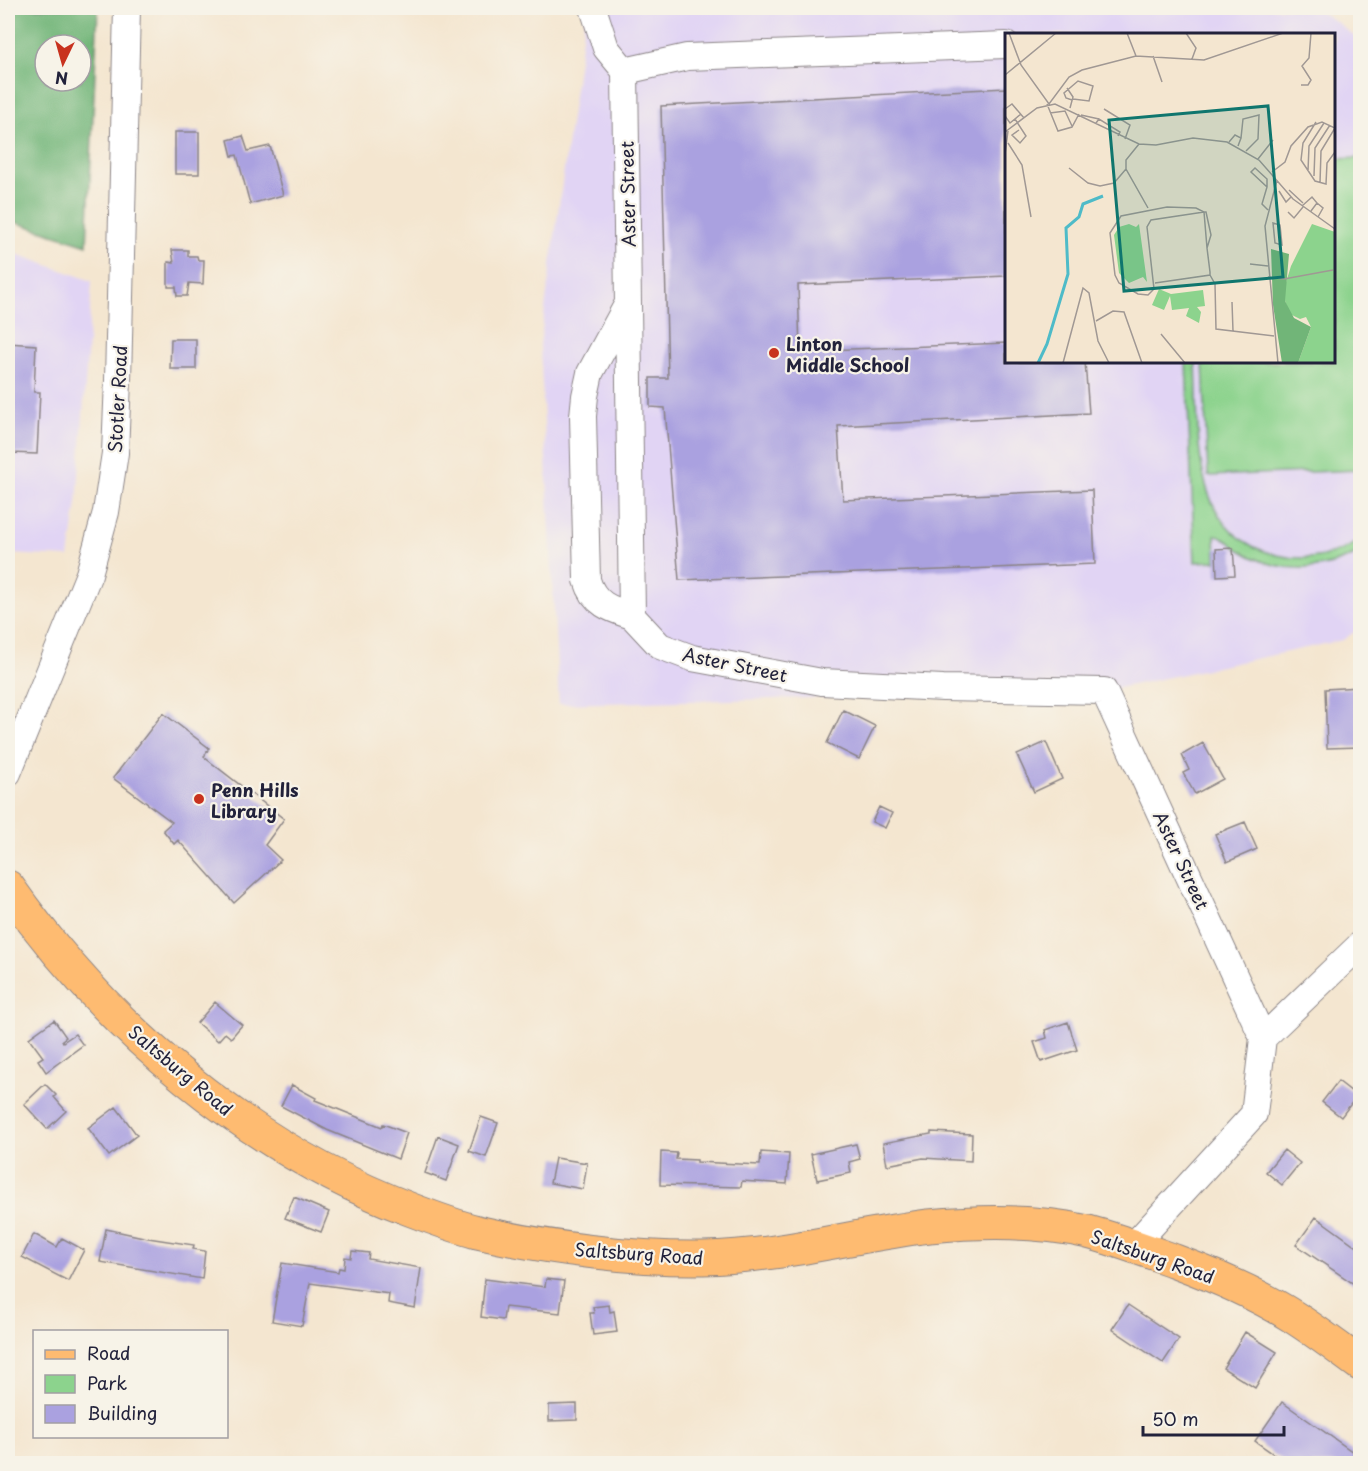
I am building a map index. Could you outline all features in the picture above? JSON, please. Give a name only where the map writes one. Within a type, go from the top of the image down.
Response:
[{"type":"main road","name":"Saltsburg Road","points":[[8,887],[36,927],[77,976],[117,1017],[199,1089],[287,1150],[338,1178],[381,1198],[474,1231],[538,1244],[671,1258],[744,1256],[928,1227],[986,1222],[1036,1225],[1087,1232],[1199,1270],[1253,1294],[1290,1315],[1360,1364]]},
{"type":"street","name":"Stotler Road","points":[[8,772],[89,574],[106,512],[115,453],[127,8]]},
{"type":"street","points":[[593,8],[606,48],[625,71],[687,57],[1005,45]]},
{"type":"street","name":"Aster Street","points":[[625,71],[632,616],[660,646],[692,658],[822,682],[943,688],[1104,691],[1263,1038]]},
{"type":"street","points":[[628,303],[590,373],[583,416],[587,580],[591,593],[600,602],[614,611],[632,616]]},
{"type":"street","points":[[1132,1246],[1254,1114],[1263,1038],[1360,945]]},
{"type":"shaded area","name":"Linton Middle School","points":[[586,8],[1314,8],[1338,23],[1360,41],[1360,628],[1343,640],[1104,691],[559,704],[540,345]]},
{"type":"shaded area","points":[[8,251],[92,281],[77,503],[69,557],[11,554],[8,523]]},
{"type":"green space","points":[[8,8],[98,8],[87,245],[8,220]]},
{"type":"green space","points":[[1360,158],[1360,470],[1208,476],[1203,363],[1335,363],[1335,159]]},
{"type":"green space","points":[[1186,363],[1196,363],[1199,448],[1204,477],[1212,503],[1227,526],[1248,543],[1288,557],[1310,558],[1331,554],[1360,540],[1360,552],[1345,559],[1330,564],[1299,568],[1268,563],[1215,535],[1216,561],[1195,562]]},
{"type":"building","name":"Linton Middle School","points":[[1005,88],[1005,276],[798,285],[800,351],[1005,343],[1005,363],[1085,363],[1089,413],[838,426],[843,500],[1092,490],[1095,564],[679,580],[665,408],[650,407],[650,378],[668,378],[661,106]]},
{"type":"building","points":[[175,132],[199,132],[199,174],[175,174]]},
{"type":"building","points":[[243,136],[248,151],[270,146],[283,195],[250,204],[237,155],[232,156],[228,140]]},
{"type":"building","points":[[172,250],[188,250],[188,256],[197,256],[198,260],[204,260],[203,284],[189,283],[187,296],[177,296],[176,287],[168,287],[168,262],[174,263]]},
{"type":"building","points":[[171,339],[196,339],[196,369],[170,369]]},
{"type":"building","points":[[8,343],[36,345],[34,392],[40,392],[37,454],[10,453],[11,406],[8,406]]},
{"type":"building","points":[[1233,548],[1235,575],[1217,576],[1216,549]]},
{"type":"building","points":[[1360,687],[1360,747],[1327,748],[1325,689]]},
{"type":"building","points":[[843,710],[875,726],[859,759],[827,743]]},
{"type":"building","name":"Penn Hills Library","points":[[163,713],[209,748],[204,757],[284,819],[265,845],[281,860],[234,903],[178,840],[174,844],[163,830],[172,822],[113,778]]},
{"type":"building","points":[[1046,742],[1062,779],[1034,792],[1017,755]]},
{"type":"building","points":[[1203,743],[1223,779],[1195,794],[1183,773],[1189,770],[1182,755]]},
{"type":"building","points":[[879,807],[892,813],[885,828],[872,822]]},
{"type":"building","points":[[1245,822],[1257,849],[1227,862],[1215,834]]},
{"type":"building","points":[[215,1002],[242,1025],[231,1038],[225,1033],[218,1041],[197,1023]]},
{"type":"building","points":[[54,1020],[66,1037],[62,1040],[63,1042],[75,1034],[83,1045],[46,1072],[38,1060],[43,1057],[29,1038]]},
{"type":"building","points":[[1068,1022],[1077,1050],[1041,1062],[1034,1042],[1047,1038],[1045,1030]]},
{"type":"building","points":[[1338,1081],[1357,1096],[1341,1117],[1322,1102]]},
{"type":"building","points":[[45,1084],[56,1095],[54,1097],[66,1111],[47,1129],[24,1104]]},
{"type":"building","points":[[292,1085],[316,1098],[315,1100],[382,1127],[383,1124],[407,1133],[398,1159],[327,1130],[281,1106]]},
{"type":"building","points":[[116,1107],[137,1135],[109,1156],[88,1128]]},
{"type":"building","points":[[481,1117],[498,1123],[486,1157],[469,1151]]},
{"type":"building","points":[[931,1132],[972,1134],[971,1161],[923,1158],[887,1165],[883,1143],[931,1134]]},
{"type":"building","points":[[438,1136],[459,1144],[446,1181],[425,1173]]},
{"type":"building","points":[[856,1144],[860,1159],[849,1162],[851,1173],[817,1180],[811,1154]]},
{"type":"building","points":[[1284,1150],[1300,1163],[1282,1185],[1266,1172]]},
{"type":"building","points":[[661,1152],[677,1153],[676,1159],[697,1160],[697,1162],[760,1165],[761,1152],[789,1154],[787,1184],[742,1181],[741,1187],[660,1185]]},
{"type":"building","points":[[555,1158],[587,1163],[583,1189],[550,1183]]},
{"type":"building","points":[[294,1197],[329,1212],[321,1232],[285,1218]]},
{"type":"building","points":[[1316,1217],[1360,1249],[1360,1288],[1296,1245]]},
{"type":"building","points":[[106,1229],[194,1245],[193,1249],[205,1251],[202,1279],[100,1262]]},
{"type":"building","points":[[34,1234],[57,1247],[62,1238],[84,1250],[68,1281],[22,1257]]},
{"type":"building","points":[[352,1251],[369,1253],[368,1259],[421,1268],[415,1308],[388,1303],[389,1294],[310,1283],[302,1326],[272,1321],[282,1263],[338,1272],[339,1268],[344,1269],[345,1257],[351,1258]]},
{"type":"building","points":[[485,1279],[545,1287],[546,1279],[564,1281],[560,1313],[505,1307],[503,1320],[481,1317]]},
{"type":"building","points":[[609,1305],[610,1312],[614,1311],[617,1332],[593,1335],[590,1313],[594,1313],[593,1307]]},
{"type":"building","points":[[1128,1305],[1179,1339],[1163,1363],[1112,1329]]},
{"type":"building","points":[[1245,1332],[1277,1352],[1255,1388],[1223,1368]]},
{"type":"building","points":[[1282,1402],[1360,1457],[1360,1464],[1288,1464],[1255,1441]]},
{"type":"building","points":[[577,1404],[577,1420],[549,1421],[549,1405]]},
{"type":"place","name":"Linton Middle School","points":[[774,353]]},
{"type":"place","name":"Penn Hills Library","points":[[199,799]]}]
